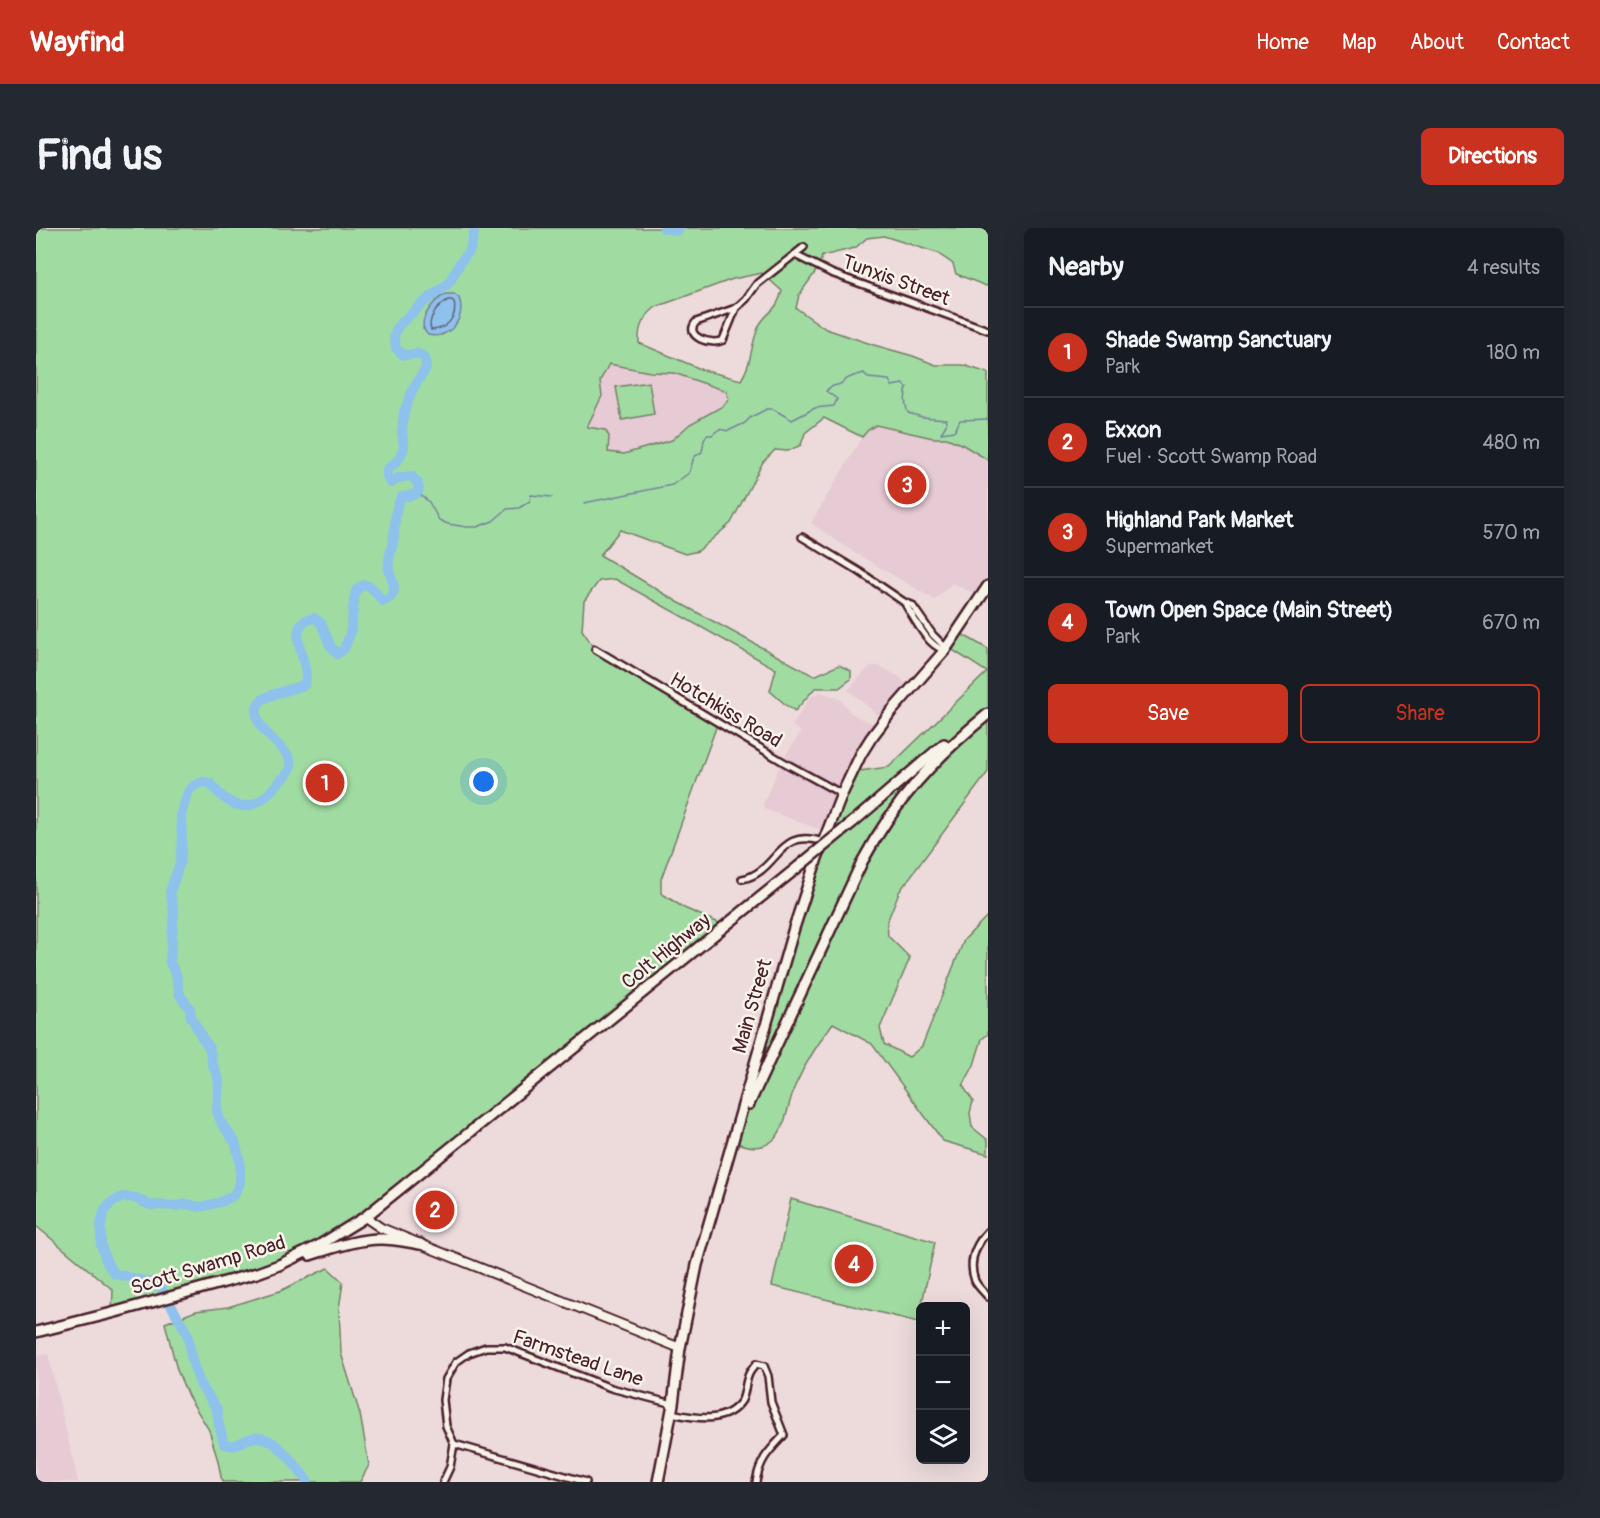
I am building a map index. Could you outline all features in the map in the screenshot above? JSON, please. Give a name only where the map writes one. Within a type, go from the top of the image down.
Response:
[{"type":"highway","name":"Main Street","points":[[658,1482],[672,1409],[680,1348],[697,1265],[794,928],[823,842],[842,794],[861,754],[875,732],[945,650],[988,586]]},
{"type":"highway","name":"Colt Highway","points":[[365,1217],[798,867],[952,738],[988,712]]},
{"type":"highway","points":[[733,1142],[767,1063],[862,862],[878,834],[924,772],[988,712]]},
{"type":"highway","name":"Scott Swamp Road","points":[[36,1332],[151,1303],[279,1265],[318,1246],[365,1217]]},
{"type":"highway","points":[[279,1265],[356,1241],[381,1239],[420,1244]]},
{"type":"main road","points":[[365,1217],[381,1228],[680,1348]]},
{"type":"street","points":[[736,308],[696,322],[693,326],[693,334],[715,343],[723,340],[736,308],[756,285],[804,247]]},
{"type":"street","name":"Tunxis Street","points":[[795,255],[831,273],[988,330]]},
{"type":"street","points":[[802,537],[904,602],[936,647],[945,650]]},
{"type":"street","name":"Hotchkiss Road","points":[[595,649],[787,764],[842,794]]},
{"type":"street","points":[[742,879],[760,872],[784,848],[797,839],[812,838],[823,842]]},
{"type":"street","points":[[988,1231],[976,1244],[972,1264],[976,1283],[988,1297]]},
{"type":"street","name":"Farmstead Lane","points":[[454,1444],[446,1426],[443,1400],[446,1379],[456,1362],[486,1347],[505,1347],[696,1419],[715,1418],[732,1411],[742,1399],[750,1372],[756,1364],[764,1366],[768,1376],[771,1402],[784,1435],[764,1456],[756,1482]]},
{"type":"street","points":[[443,1482],[450,1467],[454,1444],[586,1482]]},
{"type":"shaded area","points":[[609,364],[650,372],[674,373],[726,391],[729,400],[723,406],[690,424],[672,440],[624,454],[607,452],[609,436],[587,427],[602,396],[600,381]]},
{"type":"shaded area","points":[[876,425],[933,438],[947,438],[988,460],[988,577],[977,595],[952,583],[935,600],[855,553],[811,523],[862,437]]},
{"type":"shaded area","points":[[870,666],[879,666],[898,676],[912,689],[884,720],[848,690]]},
{"type":"shaded area","points":[[820,692],[840,699],[851,713],[859,718],[880,725],[827,832],[764,809],[763,804],[782,761],[801,732],[792,726],[810,697]]},
{"type":"shaded area","points":[[48,1354],[78,1482],[36,1482],[36,1356]]},
{"type":"green space","points":[[36,228],[988,228],[988,285],[986,286],[956,274],[953,264],[937,253],[884,236],[867,238],[855,248],[822,256],[819,267],[799,295],[796,308],[826,329],[936,365],[963,365],[988,373],[988,460],[947,438],[933,438],[876,425],[862,437],[824,418],[805,433],[801,445],[788,451],[775,450],[763,462],[731,523],[698,551],[685,554],[620,530],[600,555],[676,601],[814,676],[839,665],[851,671],[851,679],[839,688],[815,688],[795,711],[770,691],[776,669],[615,579],[599,581],[584,601],[582,630],[595,649],[718,722],[661,879],[661,893],[684,908],[726,926],[365,1217],[299,1256],[112,1313],[113,1290],[36,1226]],"holes":[[[762,273],[782,291],[777,304],[759,326],[748,366],[741,380],[703,370],[639,343],[642,323],[656,307],[733,279]],[[442,296],[455,325],[442,335],[423,329],[428,311]],[[609,364],[650,372],[674,373],[726,391],[729,399],[723,406],[690,424],[672,440],[624,454],[608,452],[609,436],[605,430],[587,427],[602,396],[600,381]]]},
{"type":"green space","points":[[649,382],[654,414],[622,420],[616,387]]},
{"type":"green space","points":[[958,632],[988,649],[988,772],[899,892],[887,922],[888,936],[910,958],[880,1028],[884,1044],[909,1057],[922,1046],[964,940],[988,915],[988,1034],[982,1039],[974,1065],[963,1086],[973,1101],[970,1113],[972,1127],[988,1140],[988,1154],[943,1141],[872,1044],[833,1023],[799,1078],[784,1123],[777,1136],[767,1144],[758,1147],[733,1142],[794,928],[852,772],[889,767],[987,672],[948,647]]},
{"type":"green space","points":[[791,1199],[935,1242],[922,1302],[916,1302],[916,1322],[772,1286]]},
{"type":"green space","points":[[328,1268],[343,1282],[339,1309],[341,1353],[360,1414],[369,1465],[360,1482],[222,1482],[209,1430],[188,1396],[177,1370],[165,1323],[196,1311],[228,1307],[280,1291]]},
{"type":"water","points":[[446,294],[454,294],[459,298],[461,306],[458,320],[449,331],[443,334],[428,335],[424,330],[424,318],[431,306]]},
{"type":"waterway","points":[[308,1482],[284,1452],[268,1440],[251,1438],[235,1445],[224,1444],[217,1409],[200,1384],[191,1357],[188,1335],[157,1284],[115,1274],[107,1263],[101,1245],[101,1225],[104,1211],[111,1203],[123,1197],[136,1198],[149,1205],[187,1204],[200,1207],[221,1202],[234,1195],[240,1183],[240,1161],[235,1142],[222,1124],[217,1111],[219,1080],[212,1063],[210,1049],[191,1017],[190,1009],[180,995],[176,974],[170,963],[174,912],[170,891],[180,863],[181,814],[188,792],[202,782],[210,783],[227,800],[243,806],[260,801],[268,794],[290,769],[290,759],[264,730],[256,713],[262,700],[305,684],[305,668],[298,633],[300,626],[306,620],[314,618],[321,623],[330,645],[337,654],[344,649],[350,634],[355,594],[358,588],[364,585],[371,587],[383,601],[392,595],[394,586],[388,563],[397,508],[401,497],[416,494],[419,490],[418,483],[411,476],[398,478],[391,483],[387,477],[387,470],[399,459],[404,447],[402,432],[404,412],[414,387],[426,368],[425,358],[419,354],[403,355],[396,348],[394,338],[397,327],[449,283],[470,250],[475,228]]},
{"type":"waterway","points":[[664,228],[677,231],[680,228]]},
{"type":"waterway","points":[[584,503],[672,485],[689,473],[694,457],[702,452],[707,435],[712,435],[719,430],[728,431],[767,409],[773,409],[792,420],[815,408],[834,406],[837,399],[826,391],[853,376],[864,373],[868,378],[889,380],[892,386],[903,384],[907,387],[905,400],[908,413],[946,419],[946,425],[941,433],[955,431],[960,420],[988,419]]},
{"type":"waterway","points":[[417,492],[429,502],[439,520],[467,527],[477,527],[493,521],[507,509],[519,508],[530,501],[531,495],[552,497]]},
{"type":"place","name":"Highland Park Market","points":[[907,485]]},
{"type":"place","name":"Shade Swamp Sanctuary","points":[[325,783]]},
{"type":"place","name":"Exxon","points":[[435,1210]]},
{"type":"place","name":"Town Open Space (Main Street)","points":[[854,1264]]}]
